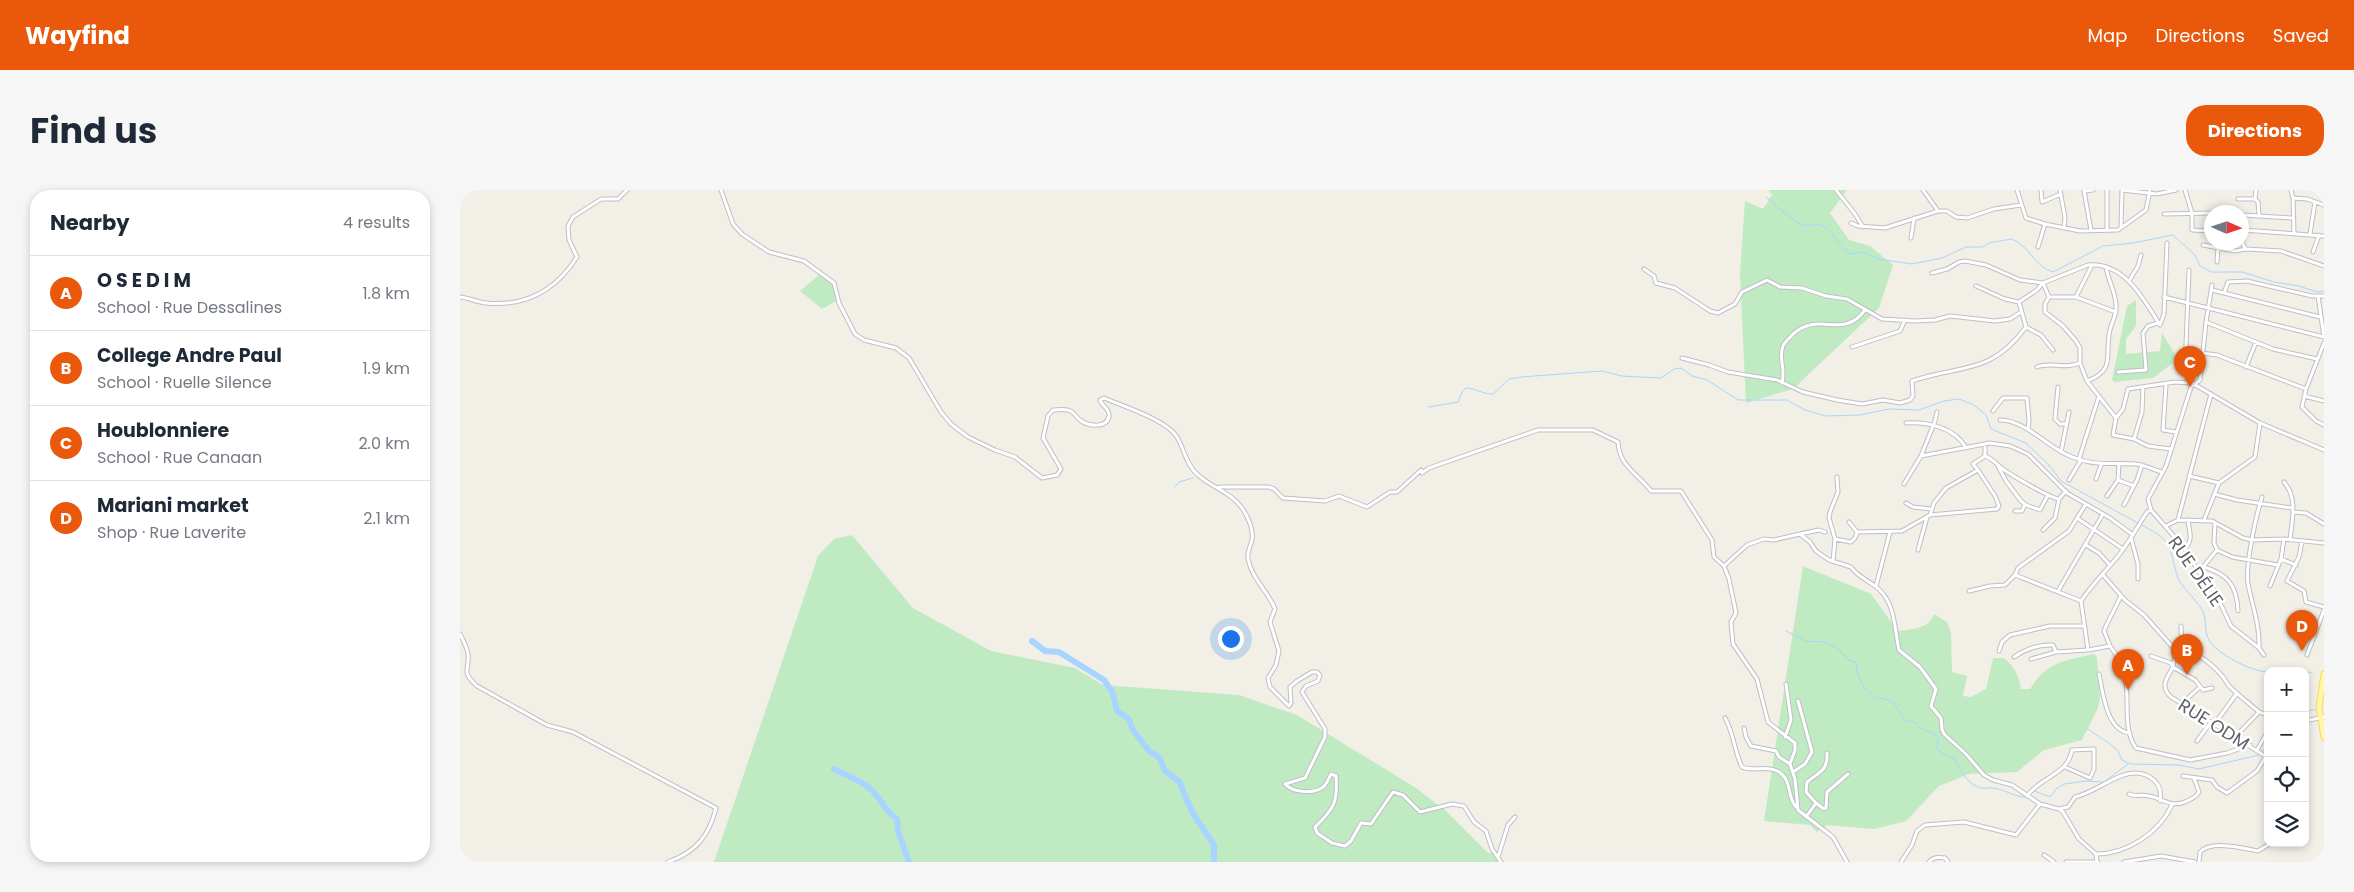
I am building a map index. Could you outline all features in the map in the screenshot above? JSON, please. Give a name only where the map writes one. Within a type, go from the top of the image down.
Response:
[{"type":"main road","points":[[2323,677],[2320,707],[2324,737]]},
{"type":"street","points":[[460,297],[496,303],[525,300],[556,284],[567,273],[577,257],[569,240],[568,226],[573,217],[581,210],[601,199],[618,199],[627,190]]},
{"type":"street","points":[[721,190],[733,224],[742,234],[770,252],[804,261],[834,283],[839,303],[855,334],[864,340],[896,348],[909,358],[941,412],[951,424],[968,436],[995,450],[1015,457],[1042,478],[1057,475],[1060,469],[1043,438],[1048,416],[1053,410],[1068,410],[1087,424],[1101,426],[1107,422],[1109,415],[1108,409],[1101,404],[1100,400],[1104,398],[1150,417],[1176,435],[1194,472],[1218,487],[1242,507],[1246,516],[1252,538],[1247,556],[1252,573],[1275,609],[1270,622],[1279,651],[1276,665],[1268,678],[1270,687],[1289,706],[1291,703],[1290,687],[1312,672],[1317,672],[1320,676],[1318,681],[1306,686],[1302,692],[1326,729],[1325,737],[1305,778],[1299,782],[1287,782],[1285,784],[1296,791],[1318,790],[1326,785],[1331,774],[1336,776],[1335,804],[1315,830],[1332,843],[1344,846],[1351,842],[1361,824],[1371,824],[1393,792],[1403,796],[1420,812],[1452,804],[1464,806],[1474,822],[1486,832],[1492,849],[1501,862]]},
{"type":"street","points":[[1836,190],[1856,214],[1863,227]]},
{"type":"street","points":[[1923,190],[1938,211]]},
{"type":"street","points":[[2017,190],[2026,218],[2064,228],[2091,230],[2118,230],[2146,210],[2150,192]]},
{"type":"street","points":[[2040,190],[2042,202],[2061,192],[2065,218],[2064,228]]},
{"type":"street","points":[[2091,230],[2084,191],[2093,190]]},
{"type":"street","points":[[2107,190],[2107,230]]},
{"type":"street","points":[[2121,227],[2122,190],[2150,192],[2176,190]]},
{"type":"street","points":[[2185,190],[2192,213],[2192,230],[2204,230]]},
{"type":"street","points":[[2256,190],[2255,199],[2258,202],[2259,215]]},
{"type":"street","points":[[2291,190],[2294,233]]},
{"type":"street","points":[[2293,198],[2324,205]]},
{"type":"street","points":[[2238,199],[2255,199]]},
{"type":"street","points":[[2310,234],[2315,202]]},
{"type":"street","points":[[1850,223],[1863,227],[1885,228],[1938,211],[1947,211],[1956,217],[1967,218],[1994,209],[2021,205]]},
{"type":"street","points":[[2164,214],[2204,213]]},
{"type":"street","points":[[2249,215],[2292,218]]},
{"type":"street","points":[[1911,238],[1914,218]]},
{"type":"street","points":[[2038,247],[2045,224]]},
{"type":"street","points":[[2249,230],[2322,235],[2313,252]]},
{"type":"street","points":[[2159,324],[2164,314],[2167,243]]},
{"type":"street","points":[[2249,249],[2281,251],[2324,266]]},
{"type":"street","points":[[2217,262],[2218,250]]},
{"type":"street","points":[[2129,281],[2136,271],[2141,255]]},
{"type":"street","points":[[1932,273],[1965,261],[1986,265],[2020,280],[2043,283],[2093,264],[2118,271],[2129,281],[2159,324]]},
{"type":"street","points":[[2076,297],[2093,264]]},
{"type":"street","points":[[2087,381],[2100,376],[2104,370],[2109,349],[2110,329],[2116,312],[2115,298],[2106,267]]},
{"type":"street","points":[[1644,270],[1654,276],[1656,283],[1675,288],[1710,311],[1718,313],[1736,304],[1742,292],[1768,280],[1780,286],[1802,288],[1826,296],[1847,299],[1882,319],[1935,320],[1950,316],[1994,321],[2010,319],[2021,312]]},
{"type":"street","points":[[2189,270],[2185,369],[2192,383]]},
{"type":"street","points":[[2224,293],[2228,282],[2247,280],[2272,288],[2324,296]]},
{"type":"street","points":[[2043,283],[2049,297]]},
{"type":"street","points":[[1976,286],[2005,299],[2019,302],[2037,290],[2043,283]]},
{"type":"street","points":[[2088,650],[2082,601],[2092,585],[2123,549],[2149,511],[2148,499],[2166,466],[2191,387],[2200,380],[2212,285]]},
{"type":"street","points":[[2212,290],[2320,317]]},
{"type":"street","points":[[2164,297],[2244,319],[2324,337],[2318,296]]},
{"type":"street","points":[[2049,297],[2076,297],[2116,312]]},
{"type":"street","points":[[2049,297],[2045,304],[2045,312],[2063,326],[2076,341],[2080,348],[2080,362],[2087,381],[2116,418]]},
{"type":"street","points":[[2019,302],[2026,327],[2040,335],[2053,350]]},
{"type":"street","points":[[1782,383],[1784,368],[1781,357],[1782,350],[1784,344],[1796,332],[1804,326],[1813,324],[1835,326],[1851,323],[1856,321],[1865,310]]},
{"type":"street","points":[[2153,315],[2164,314]]},
{"type":"street","points":[[1852,347],[1900,331],[1905,320]]},
{"type":"street","points":[[2206,322],[2273,349],[2317,359]]},
{"type":"street","points":[[2118,372],[2147,369],[2143,333],[2148,326],[2159,324]]},
{"type":"street","points":[[1682,358],[1728,372],[1766,378],[1812,395],[1862,404],[1883,400],[1900,403],[1910,400],[1913,396],[1912,381],[1975,368],[2007,348],[2026,327]]},
{"type":"street","points":[[2246,367],[2256,342]]},
{"type":"street","points":[[2324,343],[2306,388],[2302,407],[2316,421],[2324,425]]},
{"type":"street","points":[[2202,353],[2217,355],[2306,388]]},
{"type":"street","points":[[2037,367],[2044,364],[2061,368],[2080,362]]},
{"type":"street","points":[[2171,449],[2148,446],[2134,439],[2113,435],[2116,418],[2123,409],[2128,389],[2166,385],[2183,381],[2196,384],[2260,423],[2324,450]]},
{"type":"street","points":[[2166,385],[2163,430],[2176,432]]},
{"type":"street","points":[[2058,387],[2055,420],[2060,424],[2066,424]]},
{"type":"street","points":[[2134,439],[2142,412],[2143,387]]},
{"type":"street","points":[[2178,520],[2211,393]]},
{"type":"street","points":[[2069,480],[2080,460],[2099,396]]},
{"type":"street","points":[[2304,396],[2324,401]]},
{"type":"street","points":[[1992,411],[2003,398],[2027,398],[2028,429]]},
{"type":"street","points":[[1904,484],[1921,456],[1937,412]]},
{"type":"street","points":[[2061,452],[2069,412]]},
{"type":"street","points":[[2000,420],[2028,429],[2042,441],[2080,460],[2101,465],[2142,465],[2162,472]]},
{"type":"street","points":[[1906,423],[1924,422],[1956,435],[1962,440],[1966,448]]},
{"type":"street","points":[[2204,520],[2218,483],[2255,457],[2260,423]]},
{"type":"street","points":[[1218,487],[1270,486],[1283,498],[1325,501],[1339,496],[1367,507],[1390,492],[1397,492],[1420,470],[1422,473],[1429,468],[1538,430],[1593,430],[1618,442],[1619,451],[1634,476],[1651,491],[1681,491],[1712,540],[1714,558],[1724,566],[1736,613],[1731,622],[1733,644],[1757,679],[1768,722],[1795,743],[1796,747],[1790,764],[1798,810]]},
{"type":"street","points":[[1921,456],[1998,443],[2028,454],[2066,491],[2103,514],[2132,536],[2138,564],[2138,579]]},
{"type":"street","points":[[1848,522],[1857,532],[1890,532],[1902,530],[1936,513],[1962,513],[1997,509],[1999,506],[1995,496],[1973,464],[1984,456],[1985,444]]},
{"type":"street","points":[[1984,456],[2048,496],[2058,499]]},
{"type":"street","points":[[1997,463],[2006,481],[2025,504],[2040,510],[2048,496]]},
{"type":"street","points":[[2096,479],[2101,465]]},
{"type":"street","points":[[2107,496],[2118,480],[2119,465]]},
{"type":"street","points":[[2124,505],[2142,465]]},
{"type":"street","points":[[1918,550],[1928,516],[1946,488],[1978,470]]},
{"type":"street","points":[[2189,476],[2218,483]]},
{"type":"street","points":[[1833,561],[1835,539],[1830,518],[1838,492],[1837,478]]},
{"type":"street","points":[[2118,480],[2134,486]]},
{"type":"street","points":[[2284,482],[2292,493],[2293,510],[2290,540]]},
{"type":"street","points":[[2043,530],[2055,518],[2058,499],[2066,491]]},
{"type":"street","points":[[2214,494],[2306,513],[2324,524]]},
{"type":"street","points":[[2259,648],[2260,633],[2248,582],[2248,559],[2262,497]]},
{"type":"street","points":[[1906,503],[1913,507],[1932,509]]},
{"type":"street","points":[[2015,511],[2022,511],[2025,504]]},
{"type":"street","points":[[1968,592],[1990,586],[2006,585],[2015,575],[2018,568],[2069,531],[2086,504]]},
{"type":"street","name":"RUE DÉLIE","points":[[2149,511],[2166,526],[2185,549],[2199,572],[2214,590],[2231,626],[2259,648],[2264,655]]},
{"type":"street","points":[[2058,592],[2103,514]]},
{"type":"street","points":[[2077,518],[2123,549]]},
{"type":"street","points":[[2166,526],[2178,520],[2204,520],[2216,523],[2243,538],[2252,540],[2284,539],[2324,543]]},
{"type":"street","points":[[2185,549],[2191,536],[2188,520]]},
{"type":"street","points":[[2216,523],[2214,543],[2217,550],[2232,557],[2278,566]]},
{"type":"street","points":[[1724,566],[1747,545],[1764,539],[1774,540],[1819,530],[1826,532]]},
{"type":"street","points":[[1835,539],[1851,542],[1857,532]]},
{"type":"street","points":[[1876,586],[1890,532]]},
{"type":"street","points":[[1800,534],[1810,542],[1816,551],[1833,561],[1851,567],[1855,573],[1876,586],[1889,603],[1893,613],[1899,650],[1920,667],[1936,689],[1931,706],[1942,718],[1944,734],[1966,754],[1984,775],[1993,780],[2012,785],[2040,804],[2059,809],[2063,812],[2079,839],[2096,854],[2098,862],[2066,862]]},
{"type":"street","points":[[2270,586],[2281,559],[2284,539]]},
{"type":"street","points":[[2302,541],[2296,565],[2288,581],[2304,591],[2306,602],[2324,608],[2307,655]]},
{"type":"street","points":[[2086,545],[2099,553],[2109,564]]},
{"type":"street","points":[[2199,572],[2217,550]]},
{"type":"street","points":[[2281,559],[2296,565]]},
{"type":"street","points":[[2204,567],[2230,581],[2236,594],[2238,611]]},
{"type":"street","points":[[2015,575],[2082,601]]},
{"type":"street","points":[[2102,575],[2121,596],[2144,615],[2176,651],[2182,649],[2207,662],[2223,676],[2228,686],[2259,712],[2264,714]]},
{"type":"street","points":[[2121,596],[2104,632],[2116,654],[2126,680],[2132,743],[2142,750],[2190,760],[2227,753],[2250,745]]},
{"type":"street","points":[[1999,651],[2002,642],[2010,636],[2053,626],[2084,626]]},
{"type":"street","points":[[2181,626],[2182,649]]},
{"type":"street","points":[[460,634],[468,656],[465,668],[470,680],[477,686],[547,725],[573,732],[716,808],[705,838],[690,850],[668,862]]},
{"type":"street","points":[[2014,657],[2023,650],[2041,645],[2053,645],[2056,652]]},
{"type":"street","points":[[2030,659],[2056,652],[2088,650],[2110,646]]},
{"type":"street","name":"RUE ODM","points":[[2176,651],[2173,667],[2164,681],[2166,692],[2212,724],[2264,753]]},
{"type":"street","points":[[2152,656],[2171,663],[2173,667],[2194,680],[2203,690],[2212,688]]},
{"type":"street","points":[[2099,674],[2111,720],[2124,733],[2130,733]]},
{"type":"street","points":[[1786,684],[1792,720],[1786,737]]},
{"type":"street","points":[[2184,706],[2189,697],[2200,687]]},
{"type":"street","points":[[2197,740],[2237,693]]},
{"type":"street","points":[[1792,772],[1805,764],[1812,752],[1798,701]]},
{"type":"street","points":[[2235,737],[2259,712]]},
{"type":"street","points":[[2309,720],[2321,716]]},
{"type":"street","points":[[1725,718],[1730,727],[1734,748],[1742,767],[1755,770],[1765,768],[1778,771],[1786,780],[1791,800],[1798,810],[1833,837],[1847,862]]},
{"type":"street","points":[[1744,728],[1751,746],[1776,751],[1779,757],[1790,764]]},
{"type":"street","points":[[2257,750],[2264,738]]},
{"type":"street","points":[[2027,796],[2036,784],[2065,767],[2071,757],[2072,750],[2094,749],[2094,768],[2090,778],[2065,767]]},
{"type":"street","points":[[1827,753],[1828,763],[1823,772],[1808,780],[1806,784],[1806,792],[1816,803],[1825,809],[1827,792],[1848,774]]},
{"type":"street","points":[[2183,776],[2212,780],[2217,787],[2227,793],[2257,771],[2265,757]]},
{"type":"street","points":[[2059,809],[2068,806],[2075,797],[2084,795],[2121,776],[2132,774],[2152,776],[2160,786],[2160,801]]},
{"type":"street","points":[[2129,794],[2140,797],[2150,796],[2172,805],[2179,804],[2196,796],[2199,792],[2194,778]]},
{"type":"street","points":[[1806,817],[1816,803]]},
{"type":"street","points":[[1901,862],[1912,845],[1917,831],[1925,825],[1964,822],[2016,835],[2040,804]]},
{"type":"street","points":[[2096,854],[2119,852],[2155,830],[2162,823],[2172,805]]},
{"type":"street","points":[[1498,858],[1508,825],[1515,817]]},
{"type":"street","points":[[2124,862],[2161,856],[2197,862],[2200,852],[2208,847],[2238,846],[2258,851],[2264,847]]},
{"type":"street","points":[[2044,855],[2054,862]]},
{"type":"street","points":[[1929,862],[1932,858],[1938,857],[1945,858],[1948,862]]},
{"type":"green space","points":[[1768,190],[1847,190],[1830,213],[1849,240],[1870,246],[1893,265],[1879,308],[1793,389],[1746,403],[1740,274],[1745,201],[1763,209],[1772,195]]},
{"type":"green space","points":[[820,274],[835,286],[838,300],[822,309],[800,291]]},
{"type":"green space","points":[[2136,300],[2136,326],[2126,339],[2126,354],[2160,351],[2162,333],[2178,359],[2153,378],[2115,382],[2112,380],[2127,306]]},
{"type":"green space","points":[[852,535],[913,608],[991,651],[1075,668],[1103,685],[1239,695],[1297,715],[1416,788],[1446,811],[1488,853],[1493,853],[1501,862],[714,862],[818,556],[834,539]]},
{"type":"green space","points":[[1803,566],[1871,594],[1898,631],[1914,629],[1924,625],[1932,619],[1934,614],[1947,622],[1951,633],[1952,672],[1967,676],[1963,696],[1971,697],[1986,689],[1993,658],[2004,658],[2016,672],[2021,689],[2030,689],[2050,667],[2065,661],[2094,654],[2097,657],[2100,697],[2098,708],[2082,740],[2044,750],[2017,772],[1969,774],[1939,786],[1906,821],[1874,829],[1827,825],[1817,832],[1810,825],[1764,821]]},
{"type":"waterway","points":[[1766,197],[1799,223],[1821,225],[1826,228],[1850,254],[1863,252],[1878,259],[1912,264],[1942,258],[1966,247],[1982,247],[1989,243],[2011,239],[2022,245],[2041,266],[2053,272],[2103,246],[2133,243],[2173,235],[2195,255],[2200,266],[2211,272],[2242,272],[2317,292],[2324,291]]},
{"type":"waterway","points":[[1429,407],[1458,402],[1466,388],[1493,394],[1509,379],[1521,377],[1602,371],[1622,376],[1661,378],[1674,369],[1681,368],[1692,376],[1707,380],[1738,400],[1787,400],[1805,410],[1826,416],[1860,415],[1889,409],[1919,410],[1944,401],[1959,399],[1974,405],[1986,415],[1991,429],[2026,443],[2050,466],[2061,481],[2138,523]]},
{"type":"waterway","points":[[1175,487],[1179,482],[1193,478]]},
{"type":"waterway","points":[[2142,525],[2161,537],[2169,546],[2178,578],[2203,612],[2207,636],[2213,645],[2219,651],[2244,666],[2264,671]]},
{"type":"waterway","points":[[1786,631],[1806,641],[1826,642],[1838,649],[1849,660],[1856,662],[1857,672],[1863,686],[1875,697],[1892,701],[1905,720],[1917,723],[1919,727],[1938,736],[1937,749],[1955,759],[1962,772],[1972,784],[1977,787],[1997,789],[2024,797]]},
{"type":"waterway","points":[[1032,641],[1045,651],[1059,652],[1104,680],[1113,693],[1117,711],[1129,719],[1133,730],[1149,751],[1159,757],[1165,771],[1179,781],[1192,812],[1214,845],[1214,862]]},
{"type":"waterway","points":[[2306,712],[2308,710],[2315,710]]},
{"type":"waterway","points":[[2085,727],[2118,751],[2122,760],[2131,764],[2179,765],[2199,769],[2259,755]]},
{"type":"waterway","points":[[2034,791],[2050,797],[2056,789],[2064,784],[2086,781],[2104,782],[2128,764]]},
{"type":"waterway","points":[[834,769],[869,787],[897,819],[898,831],[909,862]]},
{"type":"place","name":"Houblonniere","points":[[2190,387]]},
{"type":"place","name":"Mariani market","points":[[2302,651]]},
{"type":"place","name":"College Andre Paul","points":[[2187,675]]},
{"type":"place","name":"O S E D I M","points":[[2128,690]]}]
